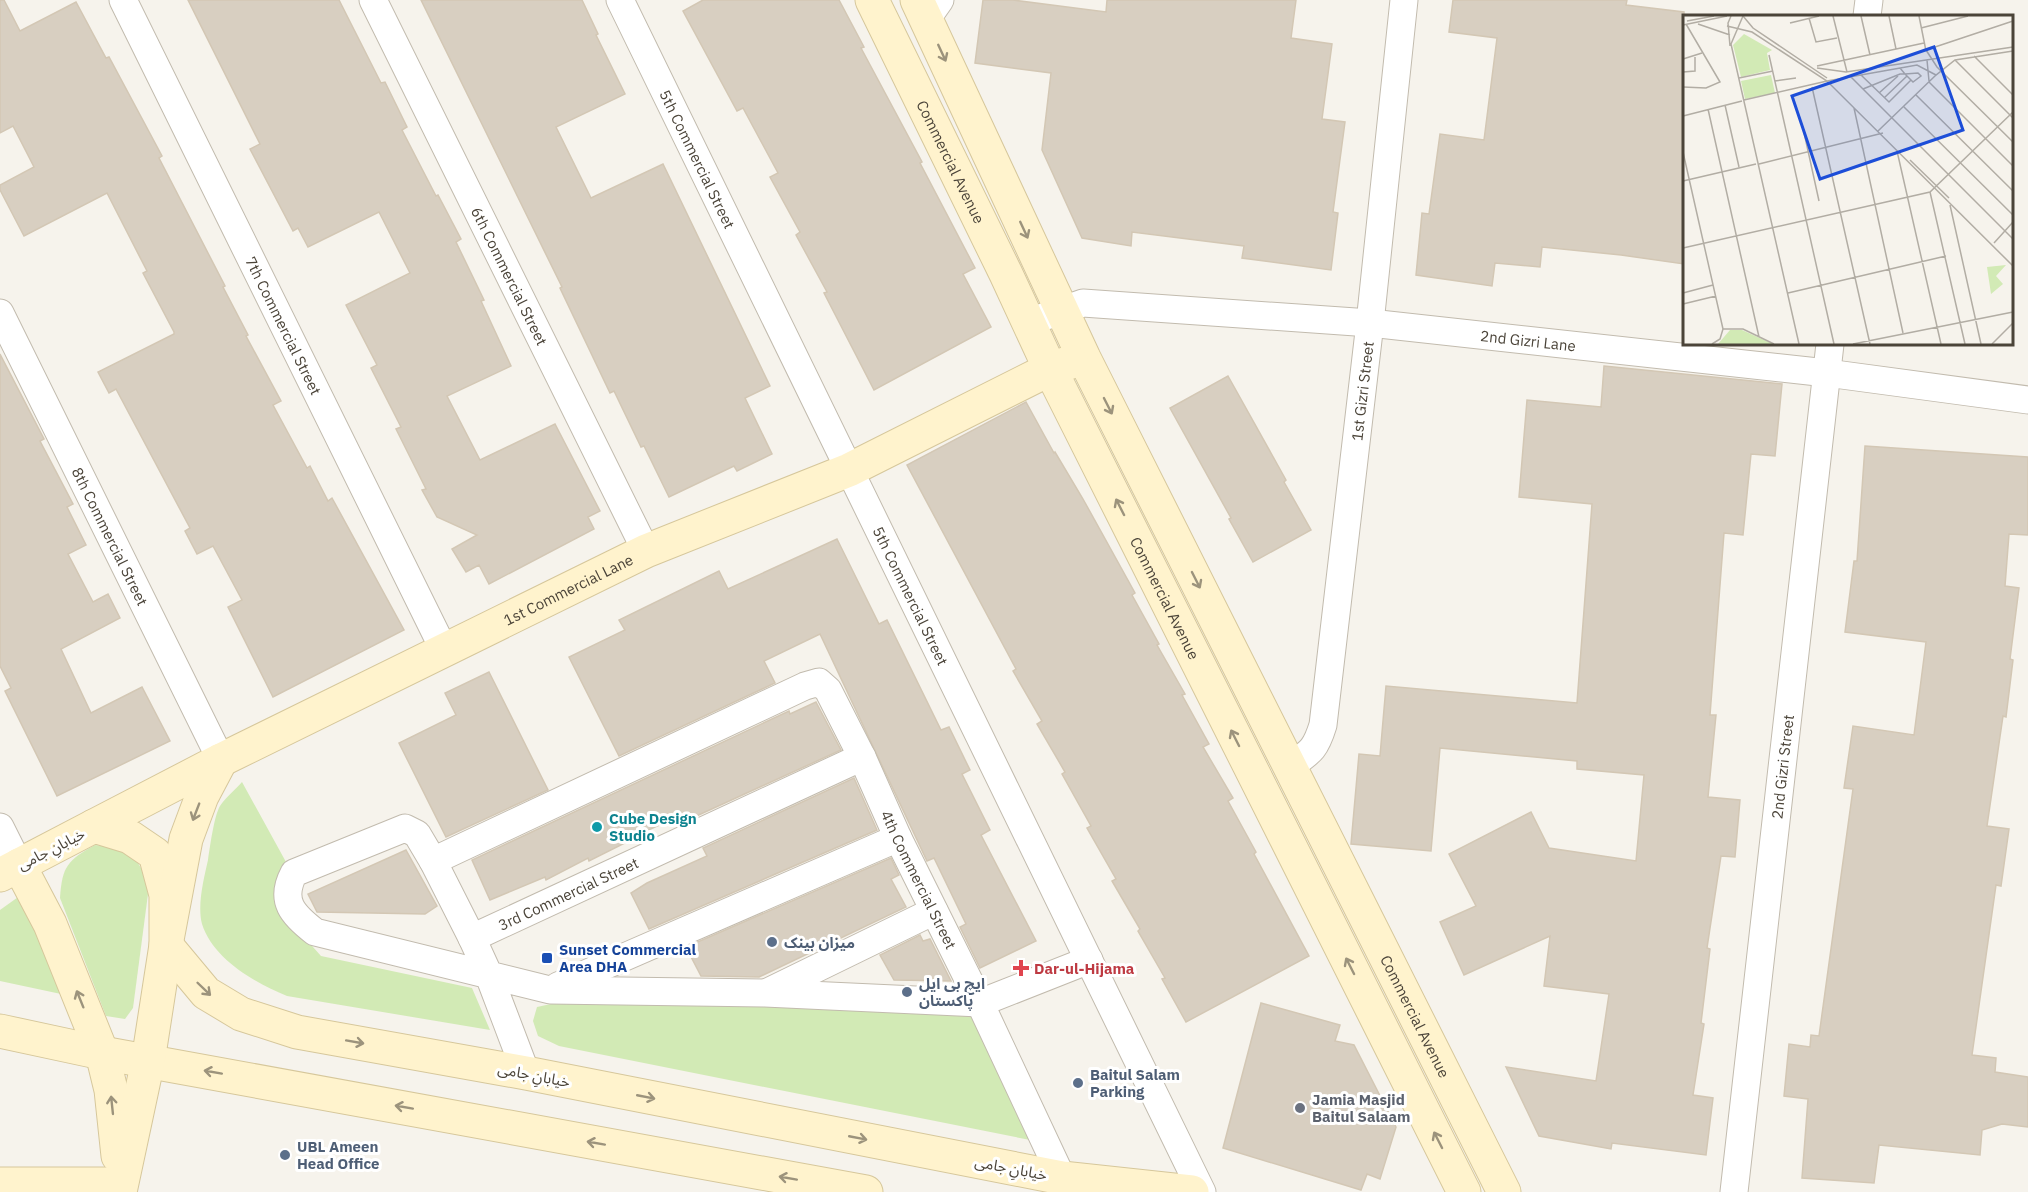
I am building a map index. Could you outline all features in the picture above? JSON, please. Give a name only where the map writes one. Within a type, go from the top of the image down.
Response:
[{"type":"main road","name":"Commercial Avenue","points":[[872,0],[1050,369],[1464,1192]]},
{"type":"main road","name":"Commercial Avenue","points":[[927,5],[1084,357],[1503,1192]]},
{"type":"main road","name":"1st Commercial Lane","points":[[94,826],[221,760],[646,551],[849,470],[1050,369],[1084,357]]},
{"type":"main road","points":[[120,1188],[148,1060],[186,839],[202,796],[221,760]]},
{"type":"main road","name":"خیابانِ جامی","points":[[9,870],[94,826],[130,837],[155,854],[166,895],[166,945],[206,993],[241,1014],[297,1032],[526,1073],[1062,1178],[1192,1192]]},
{"type":"main road","points":[[9,870],[50,924],[102,1053],[111,1090],[120,1188]]},
{"type":"main road","points":[[0,1031],[102,1053],[866,1192]]},
{"type":"main road","points":[[0,1184],[120,1188]]},
{"type":"street","name":"7th Commercial Street","points":[[123,0],[444,650]]},
{"type":"street","name":"6th Commercial Street","points":[[373,0],[646,551]]},
{"type":"street","name":"5th Commercial Street","points":[[620,0],[1202,1192]]},
{"type":"street","name":"1st Gizri Street","points":[[1289,767],[1308,754],[1317,744],[1323,725],[1370,323],[1404,0]]},
{"type":"street","points":[[1867,15],[1869,0]]},
{"type":"street","name":"2nd Gizri Lane","points":[[1029,322],[1083,303],[1370,323],[1827,373],[2028,400]]},
{"type":"street","name":"8th Commercial Street","points":[[0,313],[221,760]]},
{"type":"street","name":"2nd Gizri Street","points":[[1734,1192],[1830,345]]},
{"type":"street","name":"4th Commercial Street","points":[[433,861],[806,686],[819,682],[828,690],[862,757],[898,838],[1062,1178]]},
{"type":"street","name":"3rd Commercial Street","points":[[472,938],[862,757]]},
{"type":"street","points":[[0,827],[9,870]]},
{"type":"street","points":[[526,1073],[488,973],[433,861],[417,834],[405,828],[294,873],[288,883],[287,895],[291,907],[299,919],[315,932],[488,973],[550,990],[765,993],[980,1004],[1089,960]]},
{"type":"street","points":[[550,990],[898,838]]},
{"type":"street","points":[[765,993],[934,911]]},
{"type":"green space","points":[[242,782],[286,862],[279,879],[297,929],[321,956],[472,988],[490,1030],[287,996],[249,977],[225,959],[207,937],[202,924],[201,900],[212,832],[218,811]]},
{"type":"green space","points":[[95,845],[117,849],[133,858],[139,864],[146,882],[148,894],[133,1008],[125,1019],[106,1016],[60,898],[68,865],[78,855]]},
{"type":"green space","points":[[28,890],[61,994],[0,981],[0,910]]},
{"type":"green space","points":[[560,1002],[968,1010],[1030,1140],[559,1046],[538,1036],[533,1021],[537,1007]]},
{"type":"building","points":[[0,0],[4,0],[20,31],[76,2],[106,58],[109,57],[162,156],[159,158],[225,286],[223,287],[248,335],[246,336],[281,401],[273,405],[307,468],[310,466],[328,501],[332,498],[404,630],[273,697],[228,607],[242,600],[213,546],[197,554],[185,531],[190,528],[116,389],[109,393],[98,372],[174,334],[143,273],[147,271],[107,193],[24,236],[0,190],[0,185],[34,167],[13,126],[0,133]]},
{"type":"building","points":[[188,0],[339,0],[381,83],[385,82],[407,127],[402,130],[461,239],[456,242],[484,300],[481,301],[511,366],[447,396],[480,460],[555,424],[600,511],[588,517],[594,529],[489,584],[479,565],[466,572],[452,549],[477,535],[437,517],[422,490],[426,489],[396,429],[401,427],[371,368],[377,365],[346,305],[410,273],[379,212],[308,247],[298,228],[293,231],[250,149],[260,144]]},
{"type":"building","points":[[421,0],[582,0],[598,34],[596,35],[625,94],[556,127],[591,198],[663,164],[770,386],[745,398],[772,454],[737,471],[734,466],[669,497],[644,446],[641,447],[614,391],[610,393],[560,288],[562,287]]},
{"type":"building","points":[[703,0],[839,0],[864,47],[861,48],[975,268],[963,274],[991,327],[874,390],[824,293],[827,292],[796,235],[800,232],[770,177],[778,173],[743,108],[737,111],[683,11]]},
{"type":"building","points":[[983,0],[1013,0],[1106,12],[1107,0],[1296,0],[1291,38],[1332,44],[1322,119],[1345,122],[1333,212],[1338,213],[1331,270],[1242,258],[1244,246],[1132,232],[1131,246],[1082,238],[1042,150],[1051,73],[975,63]]},
{"type":"building","points":[[1453,0],[1627,0],[1626,5],[1684,12],[1683,264],[1542,247],[1540,267],[1495,263],[1492,286],[1416,275],[1422,213],[1429,214],[1440,134],[1484,140],[1497,38],[1449,32]]},
{"type":"building","points":[[0,354],[44,439],[40,441],[73,504],[67,507],[86,545],[68,554],[93,602],[108,594],[120,618],[61,649],[91,713],[142,687],[170,741],[57,796],[5,691],[11,688],[0,666]]},
{"type":"building","points":[[1604,366],[1782,384],[1775,456],[1751,454],[1743,535],[1724,533],[1710,715],[1716,715],[1708,797],[1740,800],[1735,857],[1721,856],[1707,948],[1710,949],[1701,1023],[1704,1024],[1693,1095],[1713,1098],[1706,1155],[1612,1143],[1611,1149],[1539,1136],[1506,1067],[1596,1081],[1609,994],[1544,986],[1550,936],[1464,975],[1440,922],[1476,906],[1449,854],[1531,812],[1549,848],[1636,861],[1644,775],[1577,769],[1577,761],[1440,748],[1431,851],[1351,844],[1359,754],[1380,756],[1386,686],[1577,703],[1592,504],[1519,497],[1527,400],[1601,407]]},
{"type":"building","points":[[1228,376],[1311,530],[1253,562],[1170,408]]},
{"type":"building","points":[[1026,402],[1135,593],[1132,595],[1209,744],[1203,747],[1233,798],[1228,801],[1309,956],[1186,1022],[1162,979],[1165,978],[1138,931],[1140,929],[1112,881],[1116,879],[1087,828],[1091,826],[1062,774],[1065,772],[1037,724],[1042,721],[1013,671],[1016,669],[907,465]]},
{"type":"building","points":[[1865,446],[2028,457],[2028,535],[2009,534],[2005,586],[2019,588],[2010,659],[2013,660],[2006,717],[2003,716],[1987,826],[2009,829],[2001,886],[1996,885],[1972,1055],[1996,1058],[1995,1072],[2028,1077],[2028,1127],[2002,1124],[1982,1130],[1980,1155],[1879,1145],[1874,1183],[1802,1178],[1808,1099],[1784,1096],[1789,1044],[1810,1047],[1811,1035],[1819,1036],[1853,789],[1844,788],[1853,726],[1914,735],[1926,642],[1845,632],[1854,561],[1857,561]]},
{"type":"building","points":[[837,539],[879,624],[887,620],[941,730],[949,727],[970,770],[962,774],[990,830],[981,835],[1036,941],[980,968],[960,927],[966,924],[934,858],[927,861],[820,634],[764,661],[775,683],[619,756],[569,657],[625,630],[619,620],[719,571],[728,589]]},
{"type":"building","points":[[489,672],[548,790],[446,837],[399,743],[456,715],[445,693]]},
{"type":"building","points":[[816,702],[841,750],[690,819],[688,814],[682,815],[628,839],[629,841],[589,861],[588,858],[546,880],[545,877],[490,900],[472,860],[789,711],[790,714]]},
{"type":"building","points":[[854,778],[877,830],[649,929],[631,893],[647,883],[707,856],[703,848]]},
{"type":"building","points":[[406,850],[437,906],[425,914],[317,912],[308,894]]},
{"type":"building","points":[[891,858],[899,875],[891,879],[906,907],[759,977],[701,976],[686,947]]},
{"type":"building","points":[[920,935],[923,941],[930,939],[951,981],[894,980],[880,955]]},
{"type":"building","points":[[1261,1003],[1340,1025],[1335,1041],[1354,1045],[1396,1127],[1380,1179],[1367,1174],[1361,1190],[1223,1148]]},
{"type":"place","name":"Cube Design Studio","points":[[597,827]]},
{"type":"place","name":"میزان بینک","points":[[772,942]]},
{"type":"place","name":"Sunset Commercial Area DHA","points":[[547,958]]},
{"type":"place","name":"Dar-ul-Hijama","points":[[1021,968]]},
{"type":"place","name":"ایچ بی ایل پاکستان","points":[[907,992]]},
{"type":"place","name":"Baitul Salam Parking","points":[[1078,1083]]},
{"type":"place","name":"Jamia Masjid Baitul Salaam","points":[[1300,1108]]},
{"type":"place","name":"UBL Ameen Head Office","points":[[285,1155]]}]
